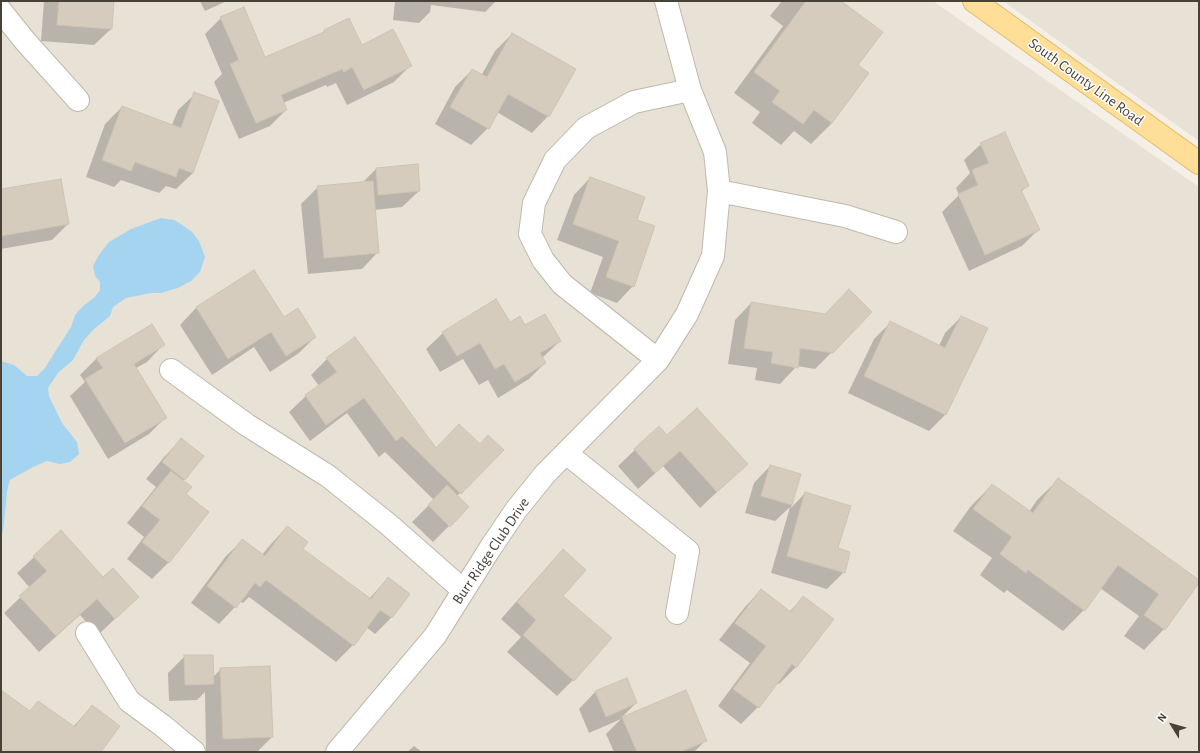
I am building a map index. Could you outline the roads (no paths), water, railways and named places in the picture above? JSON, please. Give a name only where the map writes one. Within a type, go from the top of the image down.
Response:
[{"type":"main road","name":"South County Line Road","points":[[974,1],[1199,163]]},
{"type":"street","name":"Burr Ridge Club Drive","points":[[337,752],[435,636],[463,590],[516,510],[545,474],[658,360],[687,314],[713,256],[719,192],[715,152],[690,90],[666,1]]},
{"type":"street","points":[[1,11],[25,41],[78,100]]},
{"type":"street","points":[[658,360],[562,284],[543,260],[530,234],[534,203],[555,160],[586,128],[634,102],[690,90]]},
{"type":"street","points":[[719,192],[846,216],[896,232]]},
{"type":"street","points":[[171,370],[248,425],[328,476],[388,524],[463,590]]},
{"type":"street","points":[[566,453],[688,551],[677,613]]},
{"type":"street","points":[[87,633],[129,701],[163,726],[194,752]]},
{"type":"water","points":[[161,218],[174,220],[181,224],[192,232],[199,241],[205,257],[200,272],[191,281],[178,288],[161,293],[151,293],[126,298],[113,307],[110,316],[93,330],[84,340],[73,360],[58,373],[48,388],[49,396],[62,423],[77,442],[79,454],[70,462],[60,464],[47,461],[10,480],[7,491],[1,541],[1,361],[14,365],[27,376],[37,376],[45,368],[71,327],[75,315],[82,307],[95,297],[100,290],[100,282],[95,276],[93,266],[109,242],[131,229]]}]
